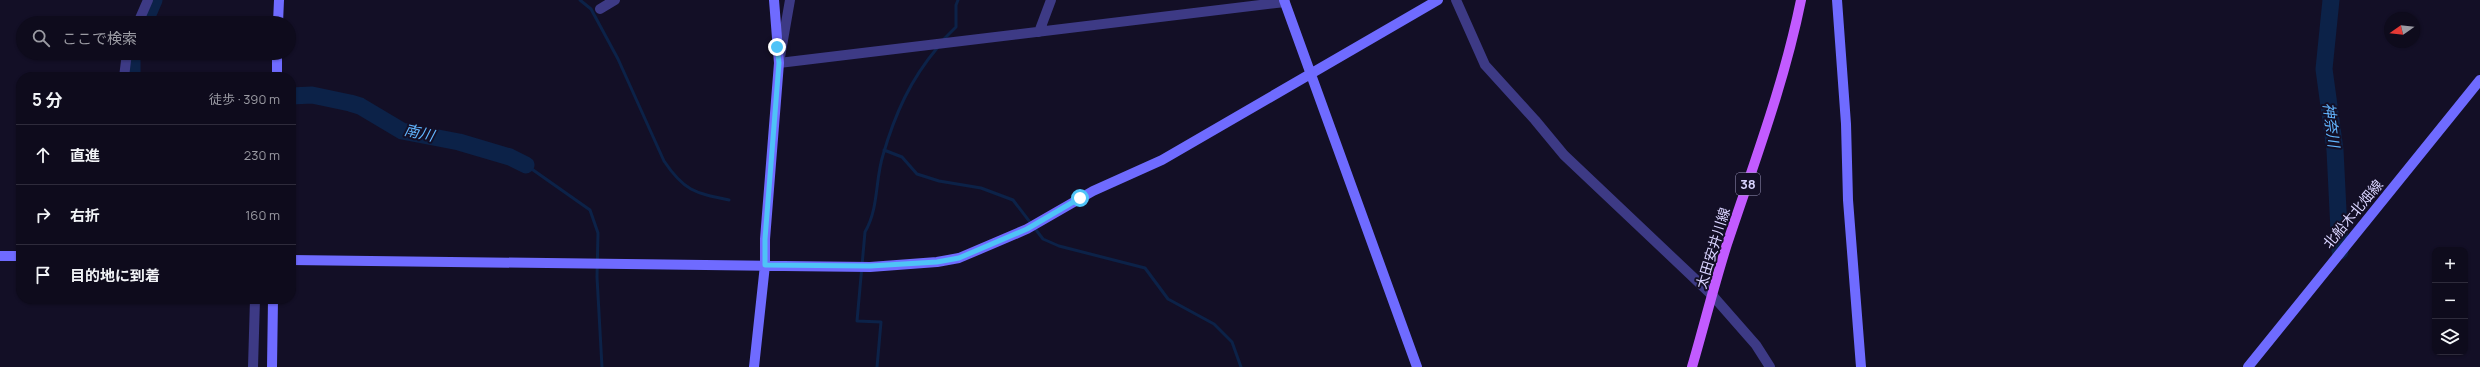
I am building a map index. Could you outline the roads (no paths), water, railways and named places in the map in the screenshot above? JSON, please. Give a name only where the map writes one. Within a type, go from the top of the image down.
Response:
[{"type":"main road","name":"太田安井川線","points":[[1692,367],[1727,246],[1773,113],[1791,50],[1801,0]]},
{"type":"street","points":[[141,16],[148,0]]},
{"type":"street","points":[[278,16],[279,0]]},
{"type":"street","points":[[600,9],[615,0]]},
{"type":"street","points":[[774,0],[779,63]]},
{"type":"street","points":[[754,367],[765,265],[765,239],[779,63],[790,0]]},
{"type":"street","points":[[1039,32],[1052,0]]},
{"type":"street","points":[[296,260],[856,266],[937,262],[981,250],[1027,229],[1093,191],[1162,160],[1438,0]]},
{"type":"street","points":[[1456,0],[1485,65],[1535,120],[1564,155],[1713,296],[1756,345],[1770,367]]},
{"type":"street","points":[[1836,0],[1846,124],[1848,200],[1861,367]]},
{"type":"street","points":[[779,63],[1284,1],[1417,367]]},
{"type":"street","points":[[125,72],[126,60]]},
{"type":"street","points":[[277,60],[277,72]]},
{"type":"street","name":"北船木北畑線","points":[[2248,367],[2480,80]]},
{"type":"street","points":[[0,256],[16,256]]},
{"type":"street","points":[[253,367],[255,304]]},
{"type":"street","points":[[272,367],[273,304]]},
{"type":"waterway","name":"南川","points":[[147,16],[154,0]]},
{"type":"waterway","points":[[580,0],[591,9],[618,59],[664,161],[671,171],[684,185],[691,189],[707,195],[729,200]]},
{"type":"waterway","points":[[944,39],[956,27],[956,5],[958,0]]},
{"type":"waterway","name":"神奈川","points":[[2331,0],[2324,69],[2335,150],[2340,251]]},
{"type":"waterway","points":[[877,367],[881,322],[857,321],[865,232],[873,213],[881,165],[898,112],[911,85],[928,59],[938,47]]},
{"type":"waterway","name":"南川","points":[[132,60],[132,72]]},
{"type":"waterway","name":"南川","points":[[296,96],[312,95],[360,106],[402,131],[459,142],[510,157],[526,165]]},
{"type":"waterway","points":[[884,150],[902,157],[917,174],[939,181],[981,188],[1013,200],[1043,239],[1059,246],[1145,268],[1168,299],[1214,324],[1232,342],[1241,367]]},
{"type":"waterway","points":[[526,165],[590,210],[598,233],[597,277],[602,367]]}]
